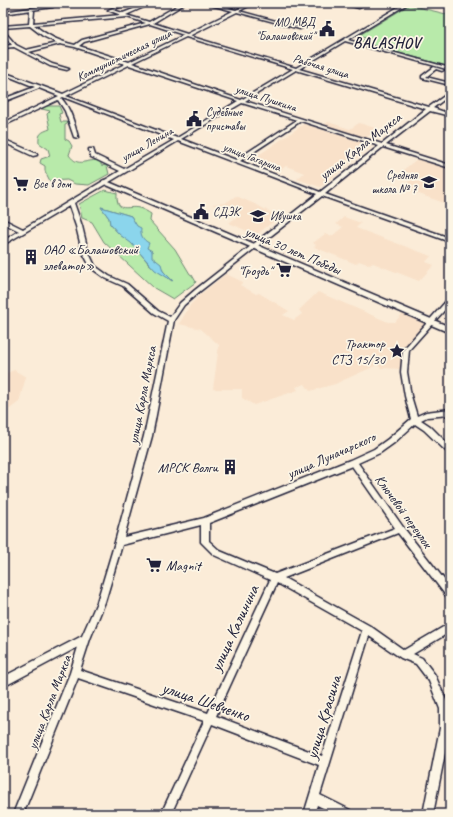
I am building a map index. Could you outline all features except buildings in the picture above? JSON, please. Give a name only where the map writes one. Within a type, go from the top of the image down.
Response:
[{"type":"main road","name":"улица 30 лет Победы","points":[[104,182],[450,330]]},
{"type":"street","points":[[127,3],[110,10],[122,15],[143,6]]},
{"type":"street","points":[[76,46],[83,41],[150,23],[184,3]]},
{"type":"street","points":[[205,3],[300,28]]},
{"type":"street","name":"Коммунистическая улица","points":[[3,125],[253,3]]},
{"type":"street","points":[[342,3],[359,7]]},
{"type":"street","name":"улица Ленина","points":[[3,243],[407,3]]},
{"type":"street","points":[[3,14],[52,6]]},
{"type":"street","points":[[32,11],[32,25]]},
{"type":"street","name":"Рабочая улица","points":[[122,15],[431,107],[450,115]]},
{"type":"street","points":[[3,27],[127,16]]},
{"type":"street","points":[[32,25],[44,35],[60,43]]},
{"type":"street","points":[[3,31],[5,37],[25,52],[51,65],[68,69]]},
{"type":"street","points":[[345,40],[450,69]]},
{"type":"street","points":[[25,52],[60,43]]},
{"type":"street","name":"улица Пушкина","points":[[60,43],[76,46],[130,63],[241,101],[450,167]]},
{"type":"street","points":[[3,47],[15,46]]},
{"type":"street","points":[[450,72],[435,68],[423,77],[450,84]]},
{"type":"street","name":"улица Гагарина","points":[[3,73],[321,194],[450,240]]},
{"type":"street","points":[[3,101],[38,87]]},
{"type":"street","name":"улица Карла Маркса","points":[[18,814],[75,673],[85,639],[101,602],[148,436],[170,320],[182,304],[197,291],[450,93]]},
{"type":"street","points":[[58,98],[64,103],[72,121],[76,137]]},
{"type":"street","name":"Рабочая улица","points":[[431,107],[450,110]]},
{"type":"street","points":[[237,161],[300,120]]},
{"type":"street","points":[[3,140],[35,154]]},
{"type":"street","points":[[91,150],[93,156],[123,171]]},
{"type":"street","points":[[71,203],[79,226],[85,251],[93,267],[107,277],[125,285],[156,312],[170,320]]},
{"type":"street","points":[[3,221],[23,231]]},
{"type":"street","points":[[450,300],[406,350],[404,372],[408,396],[415,420],[427,428],[450,450]]},
{"type":"street","points":[[415,420],[426,415],[450,412]]},
{"type":"street","name":"улица Луначарского","points":[[119,542],[205,521],[353,462],[377,451],[392,441],[415,420]]},
{"type":"street","name":"Ключевой переулок","points":[[353,462],[400,529],[450,594]]},
{"type":"street","points":[[205,521],[206,542],[217,553],[275,578],[367,628],[404,655],[419,662],[432,678],[445,709],[447,729],[428,814]]},
{"type":"street","name":"улица Калинина","points":[[166,814],[209,718],[275,578],[400,529]]},
{"type":"street","points":[[404,655],[450,627]]},
{"type":"street","name":"улица Красина","points":[[309,814],[367,628]]},
{"type":"street","points":[[3,682],[85,639]]},
{"type":"street","name":"улица Шевченко","points":[[75,673],[209,718],[325,762]]},
{"type":"street","points":[[315,798],[346,814]]},
{"type":"shaded area","points":[[328,122],[350,129],[359,123],[378,129],[364,139],[324,125]]},
{"type":"shaded area","points":[[304,124],[372,146],[320,187],[297,179],[304,173],[286,166],[278,172],[250,161]]},
{"type":"shaded area","name":"Средняя школа № 7","points":[[417,159],[450,169],[450,201],[447,204],[402,188],[415,176],[402,171]]},
{"type":"shaded area","name":"Ивушка","points":[[236,196],[279,217],[256,235],[229,223],[239,215],[212,204],[225,203]]},
{"type":"shaded area","points":[[344,217],[361,223],[356,228],[431,256],[426,262],[434,265],[419,281],[373,263],[370,265],[359,261],[356,264],[314,247],[316,245],[313,243],[325,234],[332,236],[343,227],[336,224]]},
{"type":"shaded area","points":[[226,274],[243,282],[240,285],[256,294],[259,293],[289,311],[283,315],[294,320],[302,314],[299,310],[318,292],[388,322],[395,322],[402,314],[425,324],[403,349],[402,369],[381,368],[377,365],[335,384],[310,391],[305,384],[296,387],[298,390],[254,405],[242,398],[242,389],[213,389],[219,345],[201,329],[179,324],[191,304]]},
{"type":"shaded area","points":[[14,370],[26,377],[19,402],[3,414],[3,375]]},
{"type":"green space","points":[[409,5],[450,15],[450,67],[360,42],[366,38],[358,36]]},
{"type":"green space","points":[[59,106],[62,113],[59,114],[61,122],[69,123],[65,125],[65,139],[69,141],[72,146],[69,155],[76,161],[80,162],[96,160],[101,161],[101,165],[107,166],[109,174],[89,185],[75,184],[67,180],[50,181],[45,171],[45,166],[40,163],[41,159],[50,156],[48,149],[39,143],[41,133],[50,129],[47,114],[50,111],[42,109],[42,107]]},
{"type":"green space","points":[[105,190],[117,193],[118,204],[121,207],[135,207],[151,214],[150,221],[175,249],[196,282],[173,299],[154,288],[104,242],[92,222],[82,218],[79,204]],"holes":[[[101,207],[131,216],[147,249],[152,251],[151,257],[172,281],[149,264],[131,242],[120,235],[110,224],[109,218]]]},
{"type":"water","points":[[101,207],[131,216],[137,226],[141,228],[142,237],[149,243],[147,248],[152,251],[152,257],[161,264],[163,271],[173,281],[155,270],[131,243],[120,235],[110,224],[109,218]]},
{"type":"place","name":"МО МВД \"Балашовский\"","points":[[327,29]]},
{"type":"place","name":"Судебные приставы","points":[[194,119]]},
{"type":"place","name":"Средняя школа № 7","points":[[429,182]]},
{"type":"place","name":"Все в дом","points":[[21,184]]},
{"type":"place","name":"СДЭК","points":[[201,212]]},
{"type":"place","name":"Ивушка","points":[[258,216]]},
{"type":"place","name":"ОАО «Балашовский элеватор»","points":[[31,257]]},
{"type":"place","name":"\"Гроздь\"","points":[[284,270]]},
{"type":"place","name":"Трактор СТЗ 15/30","points":[[397,351]]},
{"type":"place","name":"МРСК Волги","points":[[230,467]]},
{"type":"place","name":"Magnit","points":[[154,565]]},
{"type":"district","name":"BALASHOV","points":[[387,43]]}]
